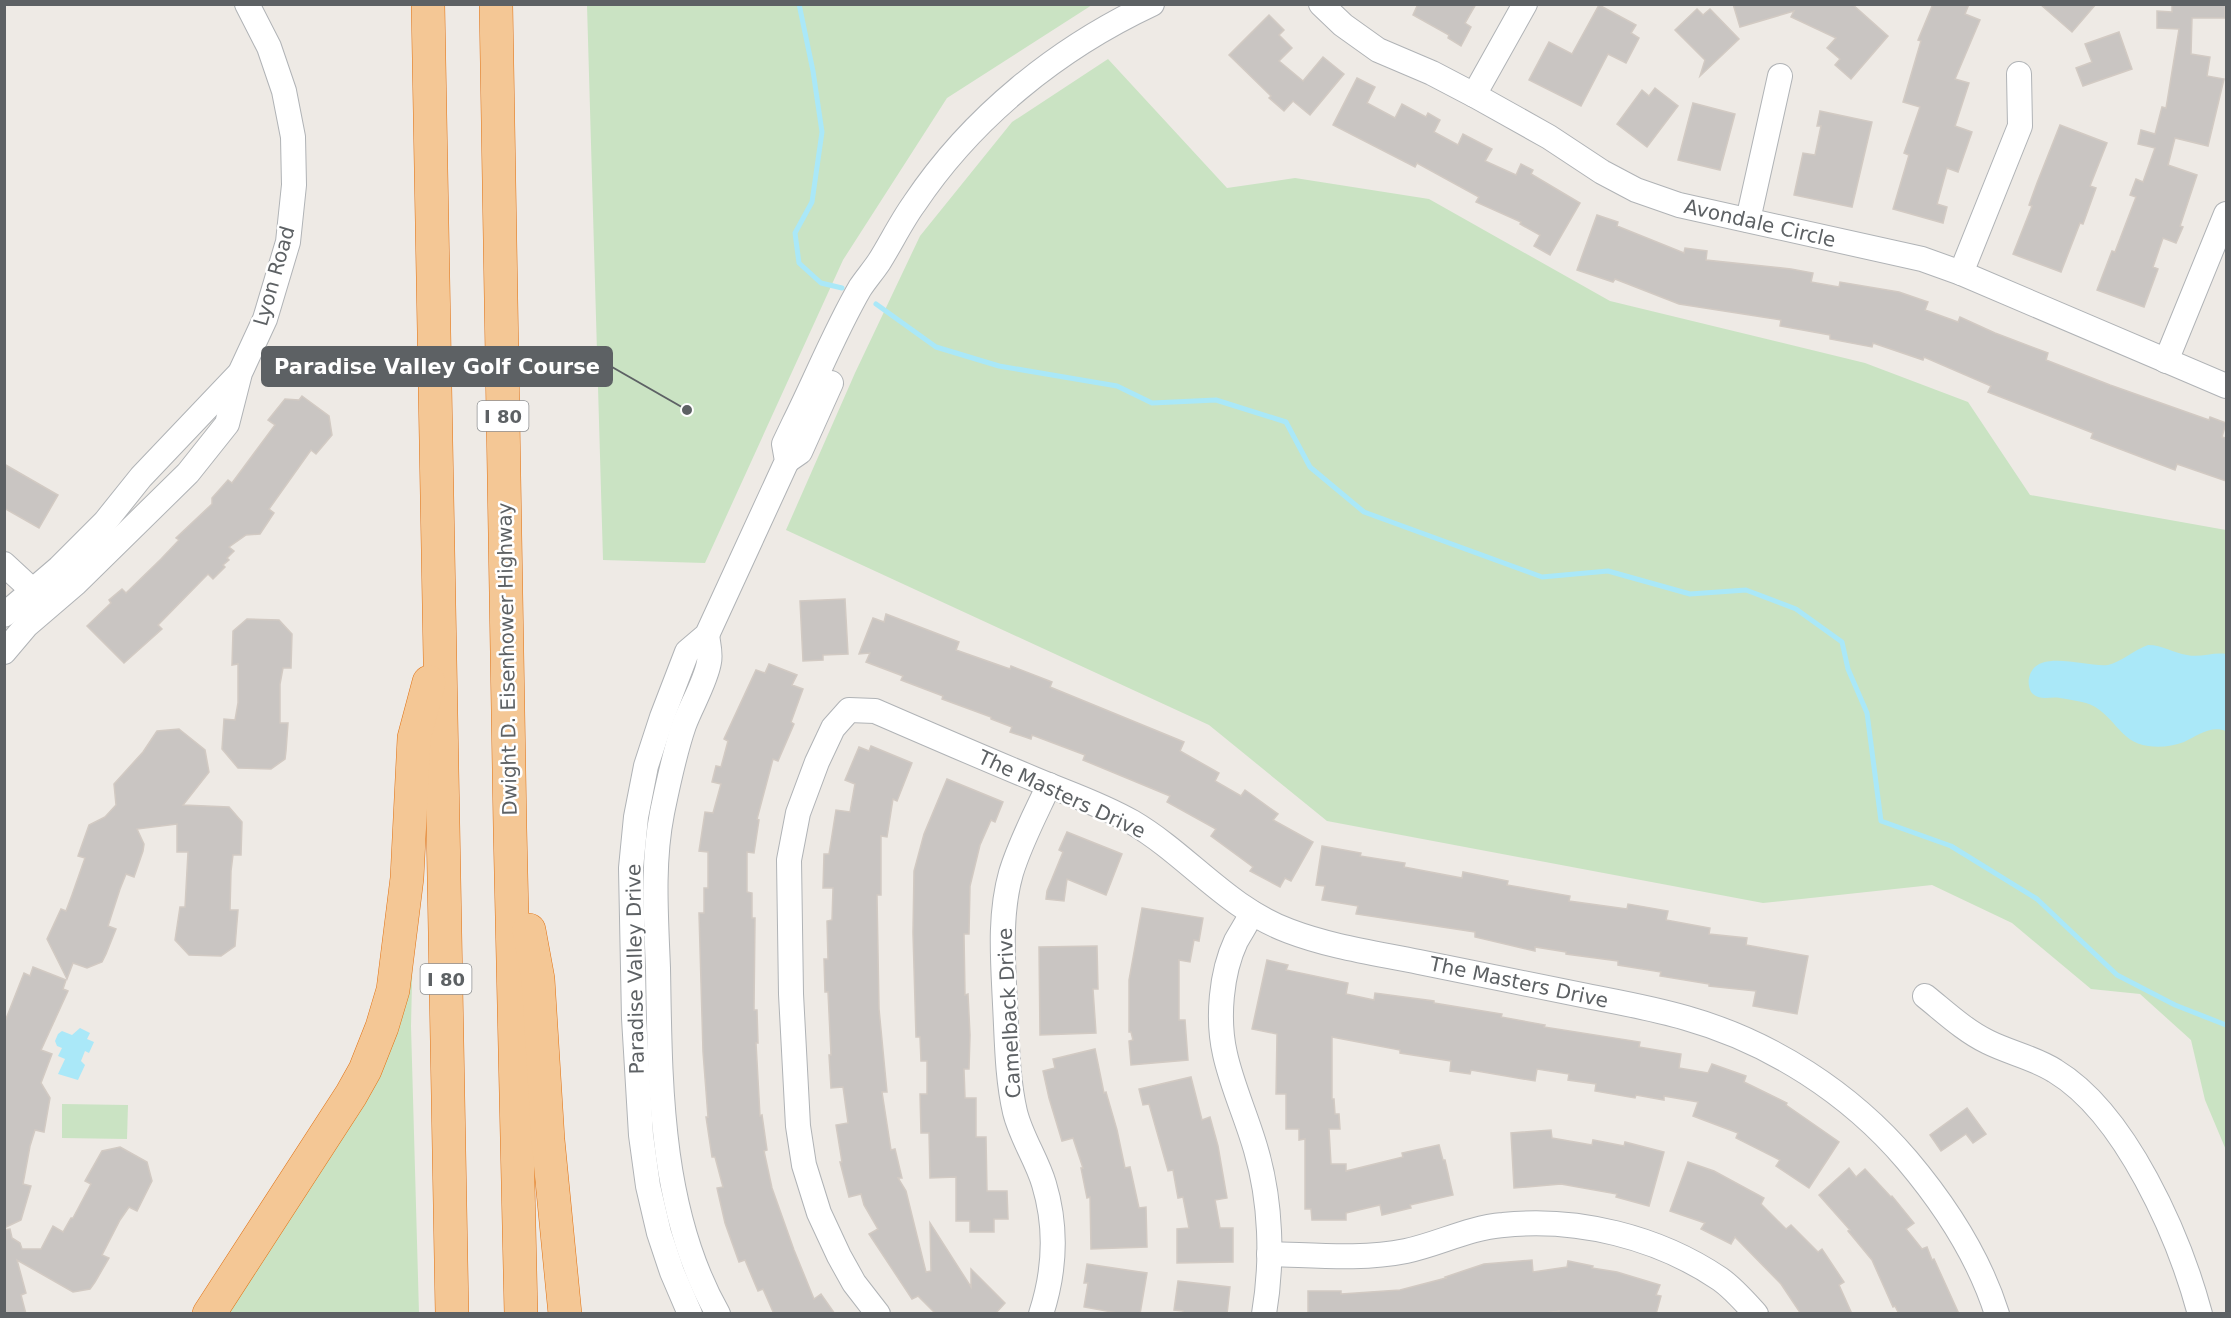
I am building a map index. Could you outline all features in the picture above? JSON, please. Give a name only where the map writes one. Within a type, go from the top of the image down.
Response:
[{"type":"highway","name":"I 80","points":[[428,4],[452,1314]]},
{"type":"highway","name":"Dwight D. Eisenhower Highway","points":[[495,4],[521,1314]]},
{"type":"highway","points":[[209,1314],[351,1095],[365,1070],[382,1027],[393,990],[407,878],[414,738],[439,645]]},
{"type":"highway","points":[[510,828],[538,979],[548,1140],[565,1314]]},
{"type":"street","name":"Lyon Road","points":[[4,652],[26,626],[59,568],[105,522],[141,477],[240,373],[265,319],[288,242],[294,185],[293,137],[284,91],[268,47],[247,4]]},
{"type":"street","name":"Paradise Valley Drive","points":[[690,1314],[659,1233],[648,1186],[641,1135],[634,1018],[632,868],[636,817],[646,766],[662,717],[687,652],[707,635],[787,461],[784,444],[794,423],[861,288],[880,261],[914,203],[944,162],[980,123],[1054,61],[1091,36],[1152,4]]},
{"type":"street","name":"Avondale Circle","points":[[1321,4],[1343,25],[1378,50],[1432,73],[1474,95],[1549,136],[1602,172],[1636,190],[1679,205],[1922,259],[1961,273],[2226,386]]},
{"type":"street","points":[[1474,95],[1525,4]]},
{"type":"street","points":[[1961,273],[2020,126],[2019,74]]},
{"type":"street","points":[[1748,220],[1780,76]]},
{"type":"street","points":[[2166,361],[2226,214]]},
{"type":"street","points":[[4,564],[41,598]]},
{"type":"street","name":"Lyon Road","points":[[4,615],[41,598]]},
{"type":"street","name":"Paradise Valley Drive","points":[[707,635],[710,661],[684,727],[670,774],[660,823],[657,933],[665,1132],[672,1183],[686,1238],[718,1314]]},
{"type":"street","name":"The Masters Drive","points":[[878,1314],[854,1283],[839,1257],[819,1213],[804,1165],[798,1126],[791,983],[789,860],[798,813],[817,762],[833,728],[849,710],[875,711],[1130,821],[1171,848],[1220,892],[1252,913],[1288,931],[1332,945],[1688,1018],[1736,1036],[1793,1064],[1842,1096],[1892,1142],[1929,1186],[1968,1247],[1992,1297],[1997,1314]]},
{"type":"street","name":"Camelback Drive","points":[[1041,1314],[1048,1294],[1054,1258],[1052,1221],[1044,1183],[1016,1116],[1009,1081],[1003,947],[1004,905],[1011,872],[1049,785]]},
{"type":"street","points":[[1252,913],[1235,943],[1225,975],[1221,1014],[1224,1053],[1256,1151],[1265,1195],[1269,1254],[1264,1314]]},
{"type":"street","points":[[1925,996],[1957,1022],[1987,1042],[2054,1070],[2078,1087],[2099,1110],[2119,1136],[2157,1200],[2176,1244],[2200,1314]]},
{"type":"street","points":[[1269,1254],[1371,1255],[1407,1251],[1461,1232],[1503,1225],[1549,1223],[1592,1228],[1628,1237],[1681,1256],[1721,1280],[1756,1314]]},
{"type":"green space","points":[[587,5],[1092,5],[947,98],[843,260],[705,563],[603,560]]},
{"type":"green space","points":[[1108,59],[1227,188],[1295,178],[1429,199],[1610,301],[1865,363],[1968,402],[2030,495],[2226,530],[2226,1150],[2205,1100],[2191,1040],[2140,994],[2091,989],[2012,923],[1932,885],[1763,903],[1327,821],[1209,725],[786,530],[855,373],[920,236],[1012,122]]},
{"type":"green space","points":[[413,940],[411,1026],[419,1313],[222,1314],[363,1089]]},
{"type":"green space","points":[[62,1104],[128,1105],[127,1139],[62,1138]]},
{"type":"water","points":[[2148,645],[2192,656],[2226,654],[2226,731],[2210,730],[2171,746],[2157,747],[2138,744],[2095,707],[2070,699],[2039,697],[2030,689],[2029,678],[2033,669],[2041,663],[2063,661],[2108,665]]},
{"type":"water","points":[[80,1028],[90,1033],[87,1039],[94,1042],[89,1053],[85,1051],[81,1061],[85,1065],[78,1080],[58,1074],[65,1059],[58,1056],[62,1048],[57,1046],[55,1041],[62,1031],[72,1035]]},
{"type":"building","points":[[1418,4],[1476,4],[1465,23],[1471,27],[1461,46],[1448,38],[1449,35],[1413,15]]},
{"type":"building","points":[[1733,4],[1852,4],[1888,36],[1851,79],[1835,65],[1840,59],[1827,48],[1836,38],[1791,17],[1794,11],[1740,27]]},
{"type":"building","points":[[1933,4],[1969,4],[1965,14],[1980,20],[1955,79],[1969,83],[1955,126],[1972,132],[1958,172],[1947,168],[1937,204],[1947,207],[1943,223],[1893,209],[1909,155],[1904,153],[1920,107],[1903,102],[1921,41],[1918,40]]},
{"type":"building","points":[[2040,4],[2096,4],[2072,32]]},
{"type":"building","points":[[2172,4],[2225,4],[2225,18],[2192,18],[2191,54],[2210,57],[2207,76],[2224,79],[2208,146],[2175,138],[2168,165],[2197,175],[2180,226],[2183,227],[2176,243],[2163,238],[2153,267],[2158,269],[2144,307],[2097,290],[2112,251],[2115,252],[2136,197],[2130,195],[2136,179],[2143,182],[2155,148],[2138,144],[2141,130],[2155,134],[2162,107],[2166,108],[2179,29],[2157,28],[2157,11],[2172,12]]},
{"type":"building","points":[[1599,5],[1636,25],[1631,33],[1639,38],[1626,63],[1608,54],[1581,106],[1529,80],[1549,42],[1572,54]]},
{"type":"building","points":[[1697,9],[1703,15],[1710,9],[1739,39],[1700,76],[1705,60],[1675,30]]},
{"type":"building","points":[[1269,15],[1284,30],[1279,35],[1292,48],[1279,61],[1303,81],[1323,57],[1344,74],[1310,115],[1293,101],[1284,111],[1229,55]]},
{"type":"building","points":[[2119,32],[2132,69],[2083,86],[2076,68],[2092,62],[2085,44]]},
{"type":"building","points":[[1357,78],[1375,87],[1367,103],[1395,118],[1402,104],[1426,117],[1428,113],[1440,120],[1434,132],[1458,145],[1463,134],[1492,149],[1485,161],[1516,175],[1521,164],[1533,170],[1531,174],[1580,203],[1550,255],[1534,246],[1540,235],[1520,224],[1521,222],[1476,202],[1479,197],[1417,163],[1415,167],[1333,125]]},
{"type":"building","points":[[1655,88],[1678,106],[1647,147],[1617,124],[1642,90],[1649,96]]},
{"type":"building","points":[[1693,103],[1735,114],[1720,170],[1678,160]]},
{"type":"building","points":[[1820,111],[1872,122],[1852,207],[1794,195],[1803,153],[1815,155],[1821,126],[1817,126]]},
{"type":"building","points":[[2060,125],[2107,143],[2090,186],[2096,188],[2083,224],[2080,223],[2061,272],[2013,254]]},
{"type":"building","points":[[1597,215],[1618,222],[1617,226],[1684,253],[1685,248],[1707,251],[1706,260],[1791,269],[1813,273],[1811,282],[1839,287],[1840,282],[1899,292],[1928,302],[1925,310],[1958,322],[1960,317],[2048,353],[2046,360],[2209,420],[2210,417],[2226,423],[2222,437],[2226,438],[2226,481],[2177,464],[2175,470],[2091,438],[2093,433],[1988,392],[1991,386],[1924,357],[1923,360],[1873,343],[1872,347],[1830,339],[1830,335],[1780,326],[1781,320],[1679,304],[1615,279],[1613,282],[1577,270]]},
{"type":"building","points":[[302,396],[329,416],[332,435],[316,454],[311,450],[269,509],[274,513],[260,534],[246,535],[229,547],[234,551],[223,565],[225,567],[213,579],[208,574],[158,625],[162,629],[124,663],[87,626],[111,603],[109,600],[122,589],[126,593],[161,559],[179,540],[176,538],[212,504],[212,498],[228,480],[232,483],[275,425],[268,420],[285,399],[299,400]]},
{"type":"building","points":[[4,464],[58,495],[39,528],[4,508]]},
{"type":"building","points":[[845,599],[848,654],[823,655],[823,660],[803,661],[800,601]]},
{"type":"building","points":[[886,614],[959,642],[956,650],[1010,669],[1011,666],[1052,682],[1050,687],[1184,742],[1180,751],[1219,773],[1215,781],[1241,796],[1245,790],[1278,814],[1273,820],[1313,842],[1291,881],[1285,878],[1280,887],[1250,871],[1253,867],[1211,836],[1216,829],[1167,802],[1170,796],[1083,760],[1085,755],[1032,735],[1031,739],[1010,732],[1012,727],[942,699],[943,696],[901,680],[903,676],[866,662],[870,653],[859,654],[873,618],[884,622]]},
{"type":"building","points":[[247,619],[279,620],[292,634],[291,668],[283,668],[280,684],[280,723],[288,723],[285,759],[271,769],[238,768],[222,749],[224,719],[235,720],[238,703],[238,664],[232,665],[233,631]]},
{"type":"building","points":[[769,664],[797,675],[792,685],[803,689],[791,722],[794,724],[778,761],[773,759],[757,819],[759,820],[754,853],[747,852],[747,892],[752,893],[752,918],[755,918],[754,1010],[757,1010],[758,1043],[756,1043],[760,1116],[762,1115],[767,1150],[764,1151],[772,1188],[794,1250],[814,1299],[821,1294],[835,1314],[774,1314],[763,1289],[758,1291],[745,1260],[739,1262],[725,1223],[717,1188],[723,1187],[715,1157],[712,1157],[706,1117],[708,1117],[703,1052],[699,913],[704,913],[704,888],[708,888],[708,852],[699,851],[705,812],[713,813],[721,784],[712,782],[716,766],[721,767],[728,741],[724,739],[756,670],[765,673]]},
{"type":"building","points":[[179,729],[205,750],[209,772],[183,805],[229,807],[242,822],[241,855],[233,855],[231,871],[230,910],[238,910],[235,946],[221,956],[189,955],[175,940],[180,907],[185,907],[188,852],[177,852],[177,824],[137,829],[144,844],[143,851],[134,877],[126,874],[120,889],[108,926],[116,929],[106,954],[102,962],[87,968],[73,963],[67,979],[47,939],[61,909],[66,911],[72,895],[85,858],[78,856],[89,825],[105,817],[116,805],[114,784],[143,752],[157,731]]},
{"type":"building","points":[[871,746],[912,763],[897,801],[893,799],[887,837],[881,836],[881,895],[877,895],[879,1009],[887,1092],[882,1092],[891,1150],[895,1149],[902,1178],[898,1178],[906,1191],[926,1272],[931,1271],[930,1223],[971,1287],[971,1269],[1005,1303],[995,1314],[936,1314],[918,1296],[912,1299],[869,1234],[878,1229],[864,1205],[861,1194],[849,1197],[840,1162],[842,1162],[836,1125],[848,1123],[843,1087],[831,1088],[828,992],[825,992],[824,959],[828,959],[827,921],[832,920],[833,888],[823,888],[824,854],[829,854],[836,810],[850,812],[855,784],[845,780],[859,747],[869,751]]},
{"type":"building","points":[[947,779],[1003,802],[995,822],[991,820],[980,845],[970,886],[969,934],[964,934],[965,995],[968,994],[970,1035],[969,1069],[964,1069],[965,1098],[976,1098],[976,1137],[986,1137],[987,1191],[1007,1191],[1008,1219],[994,1219],[994,1232],[970,1232],[970,1221],[956,1221],[956,1177],[930,1178],[929,1133],[921,1133],[920,1094],[927,1094],[927,1061],[921,1061],[920,1037],[916,1037],[914,871],[924,834]]},
{"type":"building","points":[[1067,832],[1122,854],[1106,895],[1067,879],[1064,901],[1046,899],[1063,852],[1059,850]]},
{"type":"building","points":[[1322,846],[1361,853],[1360,856],[1405,863],[1404,867],[1462,878],[1463,872],[1508,881],[1507,885],[1570,896],[1569,901],[1627,909],[1628,904],[1668,911],[1666,920],[1710,928],[1709,934],[1747,938],[1746,945],[1808,956],[1797,1014],[1753,1006],[1756,991],[1709,986],[1709,984],[1660,976],[1661,972],[1618,965],[1618,961],[1535,947],[1535,951],[1475,937],[1475,932],[1356,914],[1358,906],[1322,900],[1325,886],[1316,885]]},
{"type":"building","points":[[1142,908],[1203,918],[1199,941],[1194,940],[1190,962],[1179,960],[1179,1020],[1185,1020],[1188,1060],[1131,1065],[1129,1041],[1133,1040],[1129,1032],[1129,980]]},
{"type":"building","points":[[1097,946],[1098,989],[1093,989],[1096,1033],[1040,1035],[1039,947]]},
{"type":"building","points":[[1267,960],[1288,965],[1286,970],[1348,983],[1346,994],[1374,1000],[1375,993],[1434,1001],[1434,1003],[1502,1014],[1501,1017],[1545,1025],[1544,1027],[1640,1042],[1639,1047],[1681,1054],[1679,1068],[1708,1073],[1712,1064],[1746,1076],[1744,1082],[1787,1103],[1786,1105],[1839,1142],[1809,1188],[1776,1166],[1780,1160],[1736,1138],[1738,1133],[1693,1116],[1698,1102],[1664,1096],[1664,1100],[1636,1095],[1635,1098],[1595,1091],[1596,1084],[1568,1080],[1569,1074],[1537,1069],[1535,1081],[1471,1070],[1470,1074],[1450,1071],[1451,1061],[1400,1053],[1400,1050],[1332,1037],[1332,1099],[1334,1099],[1335,1114],[1339,1114],[1340,1129],[1329,1129],[1331,1164],[1346,1164],[1346,1171],[1403,1157],[1402,1153],[1439,1145],[1453,1195],[1410,1205],[1411,1208],[1382,1215],[1380,1205],[1346,1213],[1346,1220],[1312,1220],[1311,1209],[1305,1209],[1305,1139],[1299,1140],[1299,1129],[1286,1129],[1286,1094],[1276,1094],[1277,1034],[1252,1029]]},
{"type":"building","points":[[33,967],[66,980],[63,989],[68,991],[41,1050],[52,1054],[41,1083],[50,1098],[44,1132],[35,1130],[30,1146],[23,1184],[31,1186],[21,1220],[4,1228],[4,1024],[24,973],[30,976]]},
{"type":"building","points":[[1095,1049],[1104,1093],[1106,1092],[1117,1130],[1125,1168],[1130,1167],[1139,1208],[1146,1207],[1147,1247],[1091,1249],[1090,1197],[1087,1198],[1081,1168],[1083,1168],[1073,1138],[1062,1141],[1049,1098],[1043,1071],[1055,1068],[1053,1059]]},
{"type":"building","points":[[1191,1077],[1202,1120],[1210,1117],[1218,1146],[1227,1198],[1215,1200],[1220,1228],[1233,1228],[1233,1262],[1177,1263],[1177,1229],[1189,1228],[1183,1197],[1178,1198],[1173,1170],[1168,1171],[1149,1104],[1143,1105],[1139,1089]]},
{"type":"building","points":[[1967,1108],[1986,1134],[1973,1143],[1966,1134],[1941,1151],[1930,1135]]},
{"type":"building","points":[[1551,1130],[1552,1138],[1592,1145],[1593,1140],[1624,1146],[1625,1142],[1664,1152],[1649,1206],[1616,1197],[1617,1194],[1561,1184],[1514,1188],[1511,1133]]},
{"type":"building","points":[[120,1147],[147,1162],[152,1181],[137,1211],[129,1207],[120,1220],[102,1255],[109,1258],[95,1282],[90,1289],[73,1292],[17,1260],[26,1293],[21,1295],[26,1314],[4,1314],[4,1230],[10,1229],[12,1238],[20,1243],[22,1249],[41,1249],[53,1226],[63,1232],[73,1218],[91,1184],[85,1181],[102,1151]]},
{"type":"building","points":[[1688,1162],[1714,1171],[1764,1198],[1761,1204],[1786,1229],[1791,1225],[1818,1252],[1822,1249],[1844,1282],[1839,1285],[1852,1314],[1801,1314],[1781,1284],[1735,1237],[1731,1244],[1701,1229],[1705,1223],[1670,1211]]},
{"type":"building","points":[[1849,1168],[1856,1177],[1865,1169],[1892,1196],[1914,1223],[1906,1229],[1922,1249],[1927,1247],[1959,1314],[1899,1314],[1895,1306],[1893,1307],[1872,1260],[1848,1231],[1850,1230],[1819,1195]]},
{"type":"building","points":[[1532,1260],[1533,1272],[1567,1267],[1568,1261],[1660,1285],[1656,1295],[1661,1296],[1656,1314],[1559,1314],[1559,1311],[1538,1314],[1308,1314],[1308,1291],[1341,1291],[1341,1294],[1400,1290],[1446,1278],[1484,1264]]},
{"type":"building","points":[[1087,1264],[1147,1273],[1140,1314],[1123,1314],[1084,1307],[1088,1283],[1084,1283]]},
{"type":"building","points":[[1178,1281],[1230,1287],[1227,1314],[1183,1314],[1183,1311],[1174,1310]]},
{"type":"waterway","points":[[799,4],[813,71],[822,132],[812,202],[795,233],[799,263],[821,283],[842,288]]},
{"type":"waterway","points":[[876,304],[936,347],[999,366],[1117,386],[1152,403],[1216,400],[1286,422],[1310,467],[1364,512],[1542,577],[1608,571],[1690,594],[1746,590],[1796,609],[1842,642],[1848,669],[1867,713],[1881,821],[1951,846],[2037,899],[2117,975],[2175,1005],[2226,1025]]},
{"type":"place","name":"Paradise Valley Golf Course","points":[[687,410]]}]
